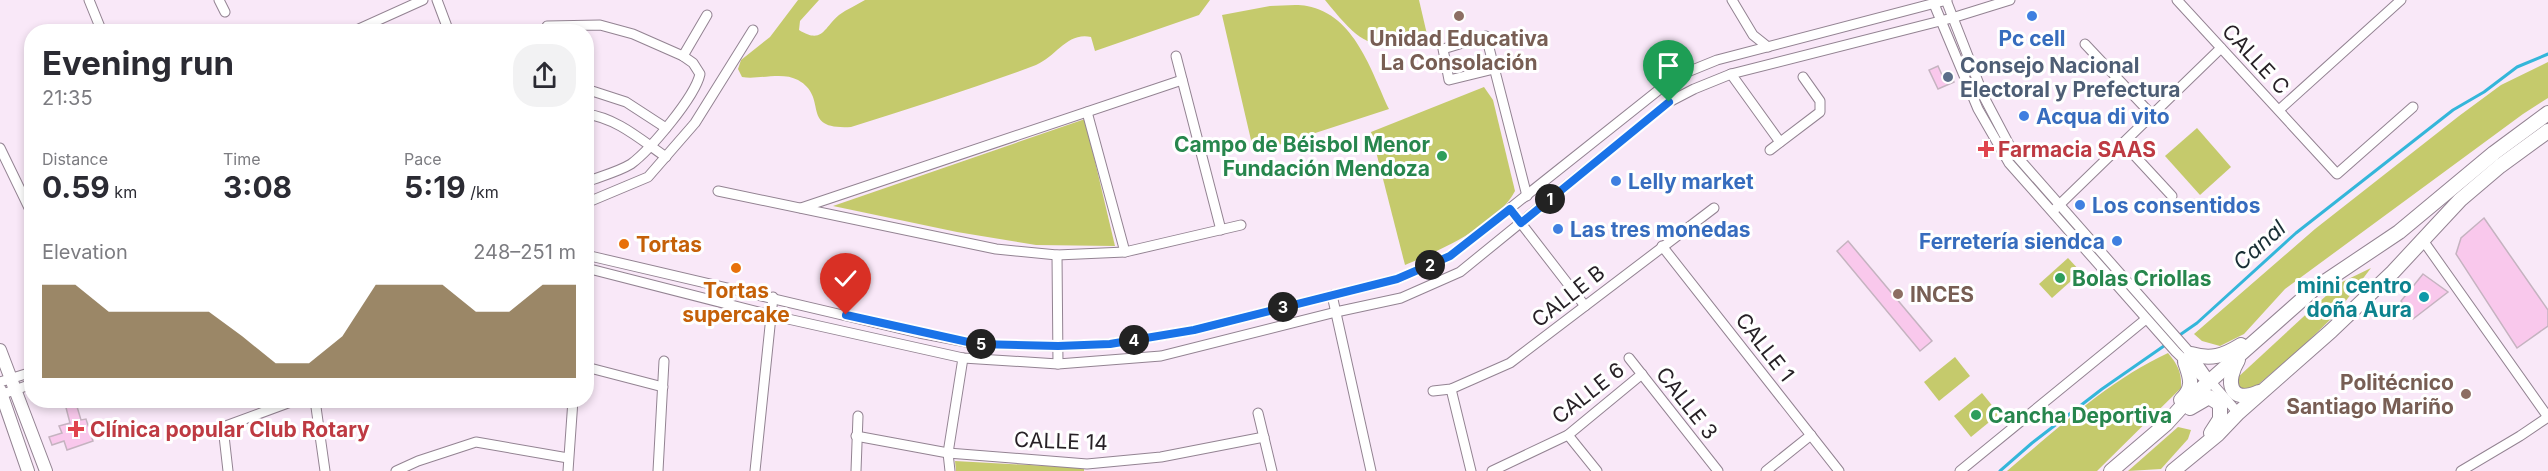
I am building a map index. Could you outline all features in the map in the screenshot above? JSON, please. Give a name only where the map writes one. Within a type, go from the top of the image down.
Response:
[{"type":"main road","points":[[2111,471],[2314,289],[2399,232],[2494,153],[2548,113]]},
{"type":"main road","points":[[2173,471],[2218,435],[2238,413],[2392,272],[2460,200],[2548,130]]},
{"type":"main road","points":[[2166,424],[2168,416],[2191,387],[2192,380],[2184,353],[2211,358],[2219,357],[2252,338],[2259,338]]},
{"type":"main road","points":[[2242,353],[2230,374],[2230,383],[2234,391],[2249,397],[2265,389]]},
{"type":"main road","points":[[2166,424],[2210,397],[2220,404],[2220,419],[2190,458]]},
{"type":"street","points":[[89,0],[99,24]]},
{"type":"street","points":[[219,0],[225,12]]},
{"type":"street","points":[[370,24],[423,0]]},
{"type":"street","points":[[438,0],[446,24]]},
{"type":"street","points":[[1732,0],[1753,35],[1768,47]]},
{"type":"street","points":[[594,257],[919,333],[977,344],[1058,346],[1110,344],[1194,330],[1397,279],[1450,256],[1660,89],[1685,72],[1717,60],[1947,0],[1984,97],[2013,152],[2056,209],[2146,319],[2157,324]]},
{"type":"street","points":[[594,270],[770,315],[963,358],[1058,363],[1161,356],[1401,298],[1460,272],[1669,102],[1694,89],[1731,74],[1952,18],[2010,0]]},
{"type":"street","name":"CALLE C","points":[[2177,0],[2337,174],[2414,107]]},
{"type":"street","points":[[2279,110],[2401,0]]},
{"type":"street","points":[[1934,4],[1978,109],[2009,163],[2056,209],[2184,353],[2202,377],[2210,381],[2238,413]]},
{"type":"street","points":[[683,56],[707,15]]},
{"type":"street","points":[[594,25],[633,34],[683,56],[693,63],[700,74],[698,83],[666,128],[632,163],[594,179]]},
{"type":"street","points":[[594,200],[648,177],[694,123],[753,30]]},
{"type":"street","points":[[1494,69],[1449,80],[1443,49],[1486,36],[1527,196]]},
{"type":"street","points":[[2085,44],[2152,115]]},
{"type":"street","points":[[2056,209],[2221,48]]},
{"type":"street","points":[[1176,56],[1221,230]]},
{"type":"street","points":[[1731,74],[1780,142]]},
{"type":"street","points":[[1770,150],[1820,112],[1820,101],[1803,78]]},
{"type":"street","points":[[800,208],[1182,80]]},
{"type":"street","points":[[1660,89],[1669,102]]},
{"type":"street","points":[[594,92],[626,102],[666,128]]},
{"type":"street","points":[[1087,112],[1125,252]]},
{"type":"street","points":[[594,115],[622,126],[666,157]]},
{"type":"street","points":[[2123,143],[2172,196]]},
{"type":"street","points":[[0,148],[24,198]]},
{"type":"street","points":[[718,191],[996,249],[1057,255],[1125,252],[1241,225]]},
{"type":"street","name":"CALLE B","points":[[1433,391],[1451,389],[1510,363],[1714,208]]},
{"type":"street","points":[[1510,209],[1585,306]]},
{"type":"street","points":[[2422,239],[2548,417],[2461,471]]},
{"type":"street","name":"CALLE 1","points":[[1662,246],[1839,471]]},
{"type":"street","points":[[1057,255],[1058,363]]},
{"type":"street","points":[[1332,295],[1371,471]]},
{"type":"street","points":[[754,471],[773,297]]},
{"type":"street","points":[[1960,471],[2146,319]]},
{"type":"street","points":[[0,350],[5,388],[28,471]]},
{"type":"street","points":[[950,471],[948,453],[963,358]]},
{"type":"street","name":"CALLE 3","points":[[1629,358],[1718,471]]},
{"type":"street","points":[[658,471],[664,361]]},
{"type":"street","points":[[594,369],[663,387]]},
{"type":"street","name":"CALLE 6","points":[[1492,471],[1568,435],[1642,374]]},
{"type":"street","points":[[5,388],[24,377]]},
{"type":"street","points":[[5,388],[24,385]]},
{"type":"street","points":[[5,388],[46,471]]},
{"type":"street","points":[[1451,389],[1471,471]]},
{"type":"street","points":[[228,471],[223,427],[273,408]]},
{"type":"street","points":[[316,408],[325,471]]},
{"type":"street","points":[[568,471],[572,408]]},
{"type":"street","points":[[1258,413],[1272,471]]},
{"type":"street","points":[[856,471],[858,416]]},
{"type":"street","points":[[1568,435],[1597,471]]},
{"type":"street","points":[[1766,471],[1811,435]]},
{"type":"street","name":"CALLE 14","points":[[856,436],[948,453],[1088,467],[1161,457],[1264,437]]},
{"type":"street","points":[[396,471],[418,466],[476,442],[568,458]]},
{"type":"green space","points":[[798,0],[819,0],[800,21],[799,30],[813,36],[822,33],[839,15],[865,0],[1210,0],[1199,15],[1095,51],[1091,37],[1075,38],[1036,65],[851,127],[835,127],[819,118],[812,95],[807,87],[798,80],[785,76],[742,77],[738,69],[741,60],[770,37]]},
{"type":"green space","points":[[1325,0],[1419,0],[1429,43],[1392,45],[1369,41],[1349,28]]},
{"type":"green space","points":[[1270,6],[1307,6],[1324,11],[1338,21],[1368,62],[1389,109],[1254,153],[1222,15]]},
{"type":"green space","points":[[2548,62],[2548,98],[2285,289],[2244,334],[2220,346],[2202,341],[2194,334],[2315,229],[2459,116],[2501,85]]},
{"type":"green space","name":"Campo de Béisbol Menor Fundación Mendoza","points":[[1484,87],[1493,100],[1515,191],[1495,215],[1481,226],[1466,236],[1405,265],[1371,132]]},
{"type":"green space","points":[[1085,119],[1115,246],[1036,245],[957,232],[833,206]]},
{"type":"green space","points":[[2197,128],[2231,167],[2200,195],[2165,156]]},
{"type":"green space","name":"Bolas Criollas","points":[[2068,258],[2081,272],[2052,298],[2039,284]]},
{"type":"green space","points":[[2371,268],[2335,315],[2299,350],[2254,388],[2239,389],[2236,379],[2340,283]]},
{"type":"green space","points":[[2168,353],[2179,369],[2181,388],[2097,471],[2007,471],[2104,391]]},
{"type":"green space","points":[[1955,357],[1970,376],[1939,401],[1924,382]]},
{"type":"green space","name":"Cancha Deportiva","points":[[1982,393],[1999,414],[1971,437],[1954,416]]},
{"type":"green space","points":[[2178,427],[2191,430],[2188,439],[2161,469],[2128,471]]},
{"type":"green space","points":[[955,461],[1084,468],[1084,471],[956,471]]},
{"type":"building","name":"Consejo Nacional Electoral y Prefectura","points":[[1938,66],[1942,75],[1950,72],[1954,82],[1938,89],[1929,70]]},
{"type":"building","points":[[2484,218],[2548,310],[2548,326],[2517,348],[2456,254],[2461,238]]},
{"type":"building","name":"INCES","points":[[1848,241],[1932,341],[1920,351],[1837,251]]},
{"type":"building","name":"mini centro doña Aura","points":[[2423,274],[2448,292],[2413,319],[2401,301]]},
{"type":"building","points":[[66,408],[77,408],[81,420],[86,419],[93,441],[67,450],[64,441],[52,445],[49,437],[62,433],[59,426],[70,423]]},
{"type":"waterway","name":"Canal","points":[[2000,471],[2102,389],[2197,323],[2296,233],[2453,110],[2484,92],[2517,67],[2548,54]]},
{"type":"place","name":"Unidad Educativa La Consolación","points":[[1459,16]]},
{"type":"place","name":"Pc cell","points":[[2032,16]]},
{"type":"place","name":"Consejo Nacional Electoral y Prefectura","points":[[1948,77]]},
{"type":"place","name":"Acqua di vito","points":[[2024,116]]},
{"type":"place","name":"Farmacia SAAS","points":[[1986,149]]},
{"type":"place","name":"Campo de Béisbol Menor Fundación Mendoza","points":[[1442,156]]},
{"type":"place","name":"Lelly market","points":[[1616,181]]},
{"type":"place","name":"Los consentidos","points":[[2080,205]]},
{"type":"place","name":"Las tres monedas","points":[[1558,229]]},
{"type":"place","name":"Ferretería siendca","points":[[2117,241]]},
{"type":"place","name":"Tortas","points":[[624,244]]},
{"type":"place","name":"Tortas supercake","points":[[736,268]]},
{"type":"place","name":"Bolas Criollas","points":[[2060,278]]},
{"type":"place","name":"INCES","points":[[1898,294]]},
{"type":"place","name":"mini centro doña Aura","points":[[2424,297]]},
{"type":"place","name":"Politécnico Santiago Mariño","points":[[2466,394]]},
{"type":"place","name":"Cancha Deportiva","points":[[1976,415]]},
{"type":"place","name":"Clínica popular Club Rotary","points":[[76,429]]},
{"type":"route","points":[[846,315],[977,344],[1058,346],[1110,344],[1194,330],[1397,279],[1450,256],[1510,209],[1521,223],[1669,102]]}]
